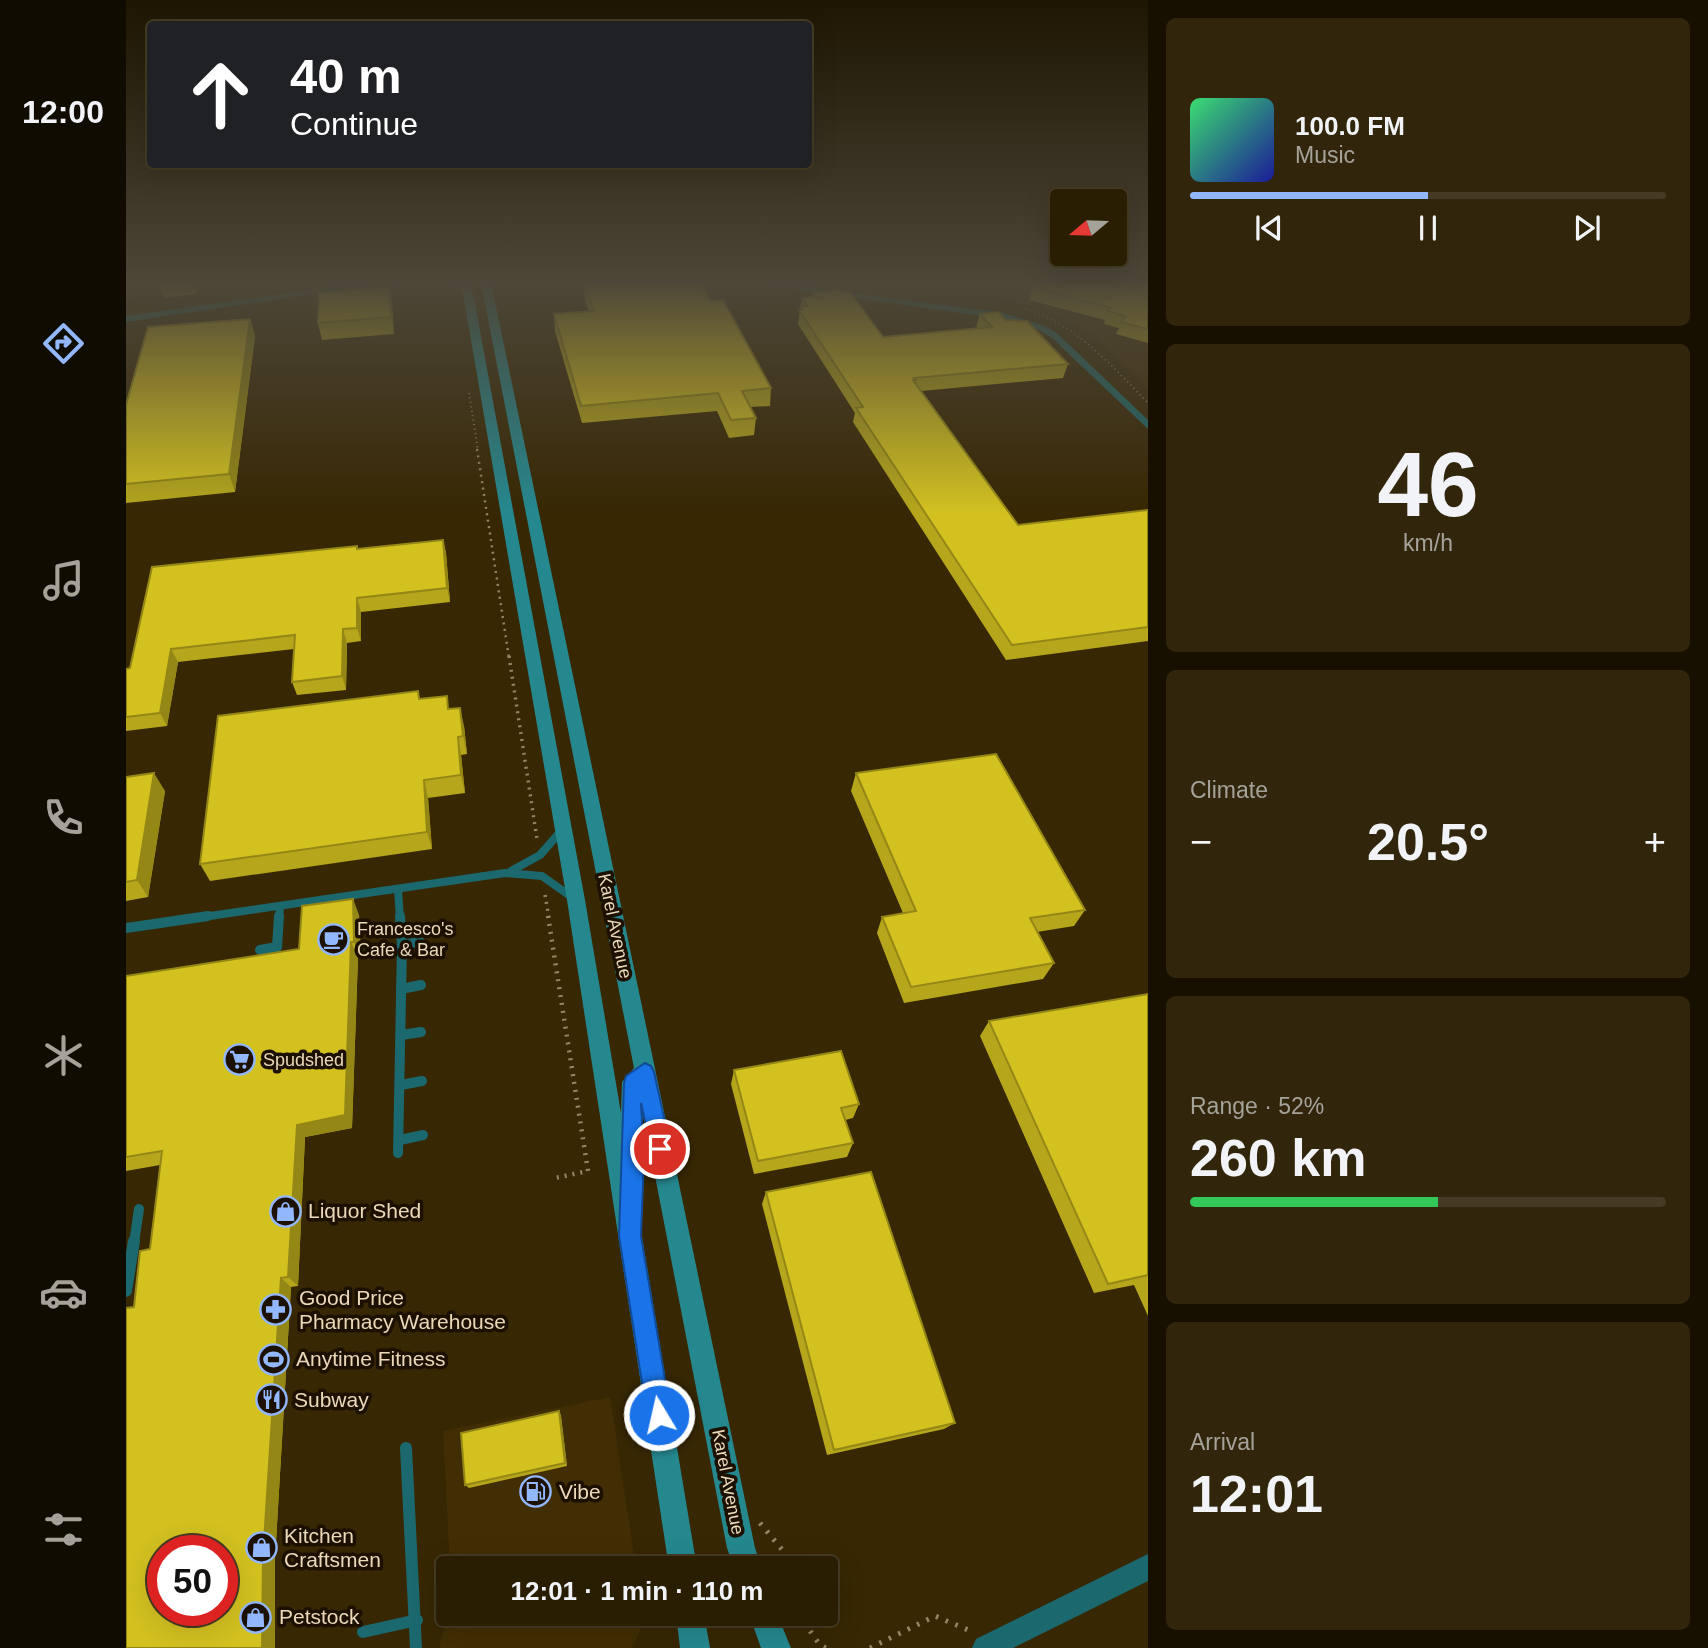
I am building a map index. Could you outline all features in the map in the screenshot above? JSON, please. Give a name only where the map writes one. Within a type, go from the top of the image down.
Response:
[{"type":"main road","name":"Karel Avenue","points":[[480,360],[576,900],[682,1556]]},
{"type":"main road","name":"Karel Avenue","points":[[501,360],[744,1556]]},
{"type":"main road","points":[[630,1236],[634,1157],[631,1109],[633,1083],[645,1072]]},
{"type":"main road","points":[[692,1626],[695,1648]]},
{"type":"main road","points":[[768,1626],[776,1648]]},
{"type":"street","points":[[1080,360],[1148,426]]},
{"type":"street","points":[[1094,360],[1148,412]]},
{"type":"street","points":[[992,1645],[1148,1567]]},
{"type":"lane","points":[[126,928],[505,873],[540,857],[563,828]]},
{"type":"lane","points":[[505,873],[551,878],[576,900]]},
{"type":"lane","points":[[398,890],[402,946],[398,1153]]},
{"type":"lane","points":[[260,950],[276,947],[280,906]]},
{"type":"lane","points":[[402,946],[420,942]]},
{"type":"lane","points":[[401,989],[421,985]]},
{"type":"lane","points":[[401,1035],[421,1032]]},
{"type":"lane","points":[[401,1085],[422,1081]]},
{"type":"lane","points":[[400,1140],[423,1135]]},
{"type":"lane","points":[[126,1291],[139,1209]]},
{"type":"lane","points":[[406,1448],[416,1648]]},
{"type":"lane","points":[[363,1632],[416,1620]]},
{"type":"path","points":[[469,390],[540,857]]},
{"type":"path","points":[[542,876],[588,1171],[555,1178]]},
{"type":"path","points":[[784,1552],[785,1556]]},
{"type":"path","points":[[870,1648],[935,1616],[992,1645]]},
{"type":"path","points":[[807,1626],[820,1645],[826,1648]]},
{"type":"shaded area","points":[[1119,360],[1148,360],[1148,388]]},
{"type":"shaded area","name":"Vibe","points":[[610,1397],[634,1556],[449,1556],[443,1431]]},
{"type":"shaded area","points":[[445,1626],[640,1626],[632,1648],[439,1648]]},
{"type":"building","points":[[139,360],[244,360],[229,474],[126,484],[126,405]]},
{"type":"building","points":[[567,360],[756,360],[771,388],[742,391],[756,418],[731,420],[718,393],[581,406]]},
{"type":"building","points":[[832,360],[1064,360],[1068,364],[913,380],[1018,525],[1148,510],[1148,627],[1012,645],[856,408],[863,407]]},
{"type":"building","points":[[443,540],[447,588],[357,598],[357,628],[343,629],[342,676],[292,682],[295,635],[171,649],[160,713],[126,717],[126,669],[130,668],[152,567]]},
{"type":"building","points":[[418,691],[419,699],[447,696],[448,709],[460,708],[463,736],[458,737],[461,775],[424,780],[427,832],[200,864],[218,716]]},
{"type":"building","points":[[996,754],[1085,910],[1030,918],[1054,963],[911,987],[882,917],[916,911],[856,773]]},
{"type":"building","points":[[154,773],[137,880],[126,882],[126,777]]},
{"type":"building","points":[[353,899],[354,942],[351,942],[345,1115],[297,1125],[288,1277],[281,1278],[263,1557],[262,1648],[126,1648],[126,1308],[134,1307],[140,1251],[150,1249],[162,1151],[126,1157],[126,976],[299,949],[302,906]]},
{"type":"building","points":[[1148,994],[1148,1275],[1108,1284],[989,1021]]},
{"type":"building","points":[[841,1051],[859,1104],[841,1108],[853,1143],[758,1161],[734,1070]]},
{"type":"building","points":[[871,1172],[955,1423],[834,1450],[766,1192]]},
{"type":"building","points":[[559,1411],[565,1463],[465,1485],[461,1433]]},
{"type":"place","name":"Francesco's Cafe & Bar","points":[[334,939]]},
{"type":"place","name":"Spudshed","points":[[240,1060]]},
{"type":"place","name":"Liquor Shed","points":[[285,1211]]},
{"type":"place","name":"Good Price Pharmacy Warehouse","points":[[276,1310]]},
{"type":"place","name":"Anytime Fitness","points":[[273,1359]]},
{"type":"place","name":"Subway","points":[[271,1400]]},
{"type":"place","name":"Vibe","points":[[536,1492]]},
{"type":"place","name":"Kitchen Craftsmen","points":[[261,1548]]},
{"type":"place","name":"Petstock","points":[[256,1617]]},
{"type":"route","points":[[659,1415],[630,1236],[634,1157],[631,1109],[633,1083],[645,1072],[660,1149]]}]
